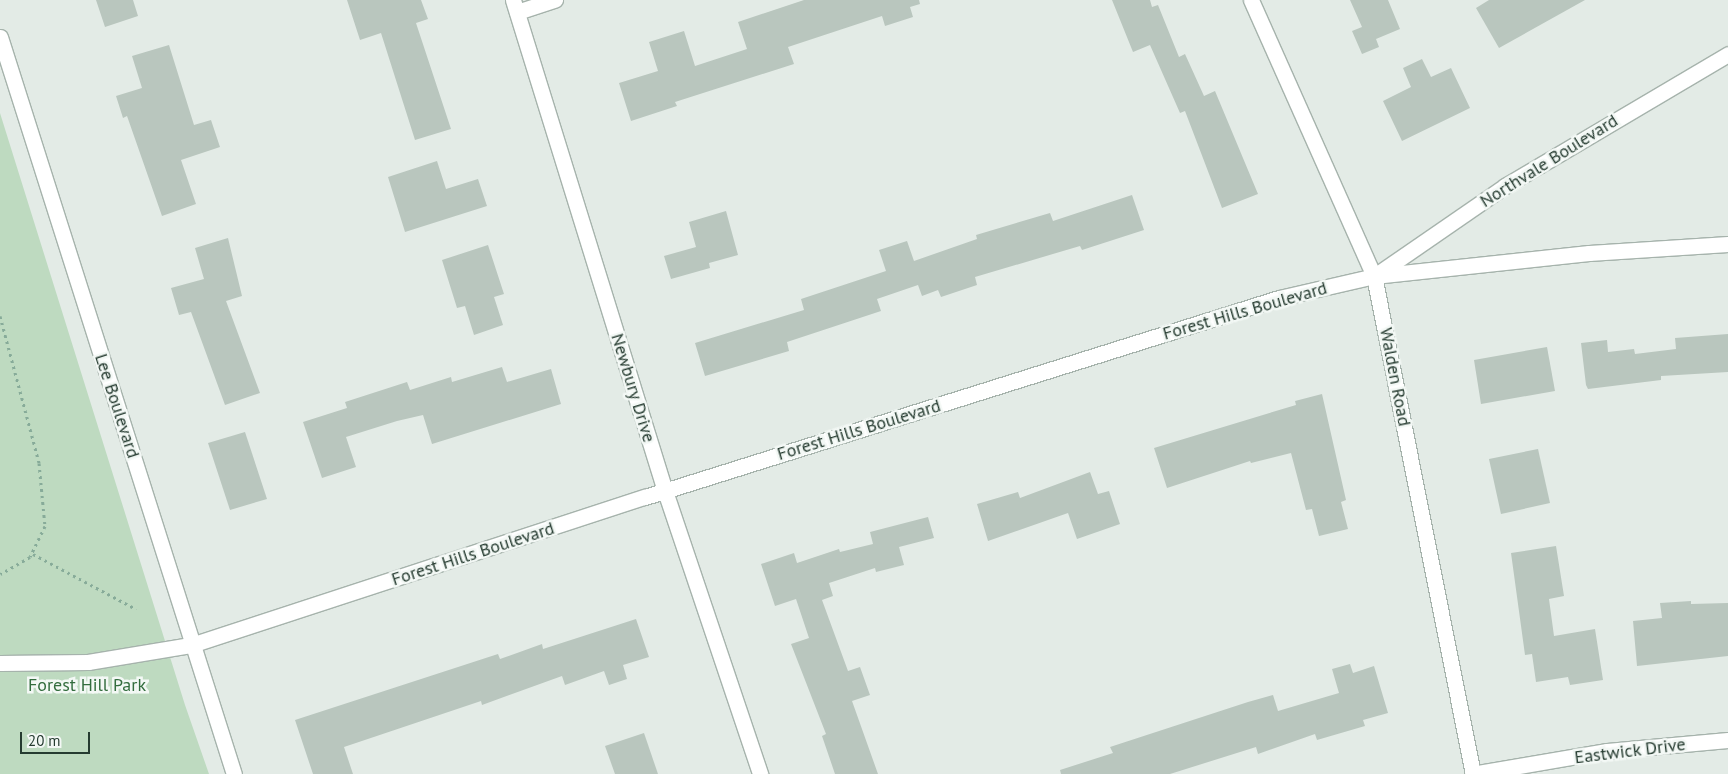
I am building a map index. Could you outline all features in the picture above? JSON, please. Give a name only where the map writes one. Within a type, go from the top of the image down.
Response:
[{"type":"street","points":[[515,6],[555,0]]},
{"type":"street","name":"Walden Road","points":[[1251,0],[1374,276],[1473,774]]},
{"type":"street","name":"Newbury Drive","points":[[515,6],[665,491],[760,774]]},
{"type":"street","name":"Lee Boulevard","points":[[0,37],[191,645],[234,774]]},
{"type":"street","name":"Northvale Boulevard","points":[[1374,276],[1505,186],[1728,54]]},
{"type":"street","name":"Forest Hills Boulevard","points":[[0,662],[88,662],[191,645],[665,491],[1279,298],[1374,276],[1589,253],[1728,244]]},
{"type":"street","name":"Eastwick Drive","points":[[1473,774],[1607,751],[1728,740]]},
{"type":"path","points":[[0,316],[44,495],[45,526],[33,554],[15,568],[0,574]]},
{"type":"path","points":[[33,554],[136,609]]},
{"type":"green space","name":"Forest Hill Park","points":[[0,113],[185,705],[209,774],[0,774]]},
{"type":"building","points":[[96,0],[133,0],[138,16],[105,27]]},
{"type":"building","points":[[347,0],[421,0],[428,19],[416,23],[451,129],[415,140],[381,33],[360,40]]},
{"type":"building","points":[[804,0],[919,0],[920,4],[910,7],[913,17],[885,26],[882,16],[788,47],[794,64],[675,102],[677,106],[631,121],[619,83],[658,71],[649,42],[684,31],[695,66],[747,49],[738,22]]},
{"type":"building","points":[[1112,0],[1150,0],[1152,7],[1158,5],[1179,57],[1185,54],[1204,96],[1215,91],[1258,194],[1222,208],[1185,111],[1180,113],[1150,45],[1133,52]]},
{"type":"building","points":[[1350,0],[1388,0],[1400,29],[1376,39],[1379,47],[1362,54],[1352,31],[1362,27]]},
{"type":"building","points":[[1489,0],[1585,0],[1499,48],[1476,8]]},
{"type":"building","points":[[169,45],[194,125],[211,120],[220,147],[181,160],[196,204],[162,216],[127,116],[123,118],[116,96],[142,88],[132,56]]},
{"type":"building","points":[[1422,59],[1431,77],[1451,68],[1470,108],[1402,141],[1383,101],[1411,87],[1403,68]]},
{"type":"building","points":[[437,161],[446,189],[478,179],[487,206],[405,232],[388,177]]},
{"type":"building","points":[[1132,195],[1144,230],[1082,250],[1080,246],[975,277],[977,285],[941,297],[938,290],[922,296],[918,285],[877,299],[881,311],[787,342],[789,351],[705,376],[695,343],[804,310],[801,299],[886,271],[879,250],[907,241],[914,261],[977,239],[976,235],[1050,213],[1053,221]]},
{"type":"building","points":[[726,211],[738,255],[709,263],[710,268],[671,279],[664,256],[696,247],[689,222]]},
{"type":"building","points":[[228,238],[242,296],[226,301],[260,393],[225,405],[191,312],[179,315],[171,288],[204,279],[195,248]]},
{"type":"building","points":[[488,245],[504,294],[494,297],[503,325],[474,335],[465,306],[457,308],[442,260]]},
{"type":"building","points":[[1728,334],[1728,372],[1661,376],[1661,380],[1588,389],[1586,385],[1581,343],[1607,340],[1608,352],[1634,349],[1635,354],[1676,349],[1675,338]]},
{"type":"building","points":[[1547,347],[1555,391],[1481,404],[1474,360]]},
{"type":"building","points":[[502,367],[507,382],[551,369],[561,404],[432,444],[423,415],[397,421],[346,437],[356,467],[322,478],[303,422],[347,408],[345,402],[407,382],[410,390],[451,377],[452,382]]},
{"type":"building","points":[[1322,394],[1346,500],[1341,502],[1348,529],[1319,536],[1312,509],[1306,510],[1291,453],[1251,463],[1250,461],[1167,488],[1154,448],[1296,405],[1295,401]]},
{"type":"building","points":[[245,432],[267,499],[230,510],[208,443]]},
{"type":"building","points":[[1538,449],[1550,503],[1501,514],[1489,459]]},
{"type":"building","points":[[1090,472],[1098,494],[1109,491],[1120,524],[1077,539],[1068,513],[988,541],[977,504],[1018,492],[1020,498]]},
{"type":"building","points":[[928,517],[934,538],[899,547],[904,565],[876,572],[875,568],[829,583],[833,596],[822,600],[848,671],[860,667],[870,695],[852,701],[878,774],[835,774],[822,736],[826,734],[791,644],[809,638],[796,599],[775,606],[761,564],[794,553],[797,563],[839,549],[840,552],[873,544],[870,532]]},
{"type":"building","points":[[1556,546],[1564,596],[1549,599],[1554,636],[1595,629],[1603,680],[1570,685],[1568,677],[1536,682],[1532,654],[1525,655],[1511,553]]},
{"type":"building","points":[[1691,601],[1691,604],[1728,603],[1728,656],[1637,666],[1633,621],[1662,618],[1660,603]]},
{"type":"building","points":[[636,619],[649,657],[623,665],[627,679],[609,685],[604,671],[565,685],[562,676],[482,705],[481,701],[344,747],[353,774],[313,774],[295,720],[498,654],[500,659],[542,644],[543,649]]},
{"type":"building","points":[[1350,664],[1353,673],[1374,666],[1388,713],[1363,720],[1365,726],[1317,740],[1315,734],[1258,754],[1256,747],[1170,774],[1061,774],[1060,770],[1113,753],[1110,747],[1248,702],[1273,695],[1278,711],[1339,693],[1332,669]]},
{"type":"building","points":[[644,733],[658,774],[615,774],[605,746]]}]
